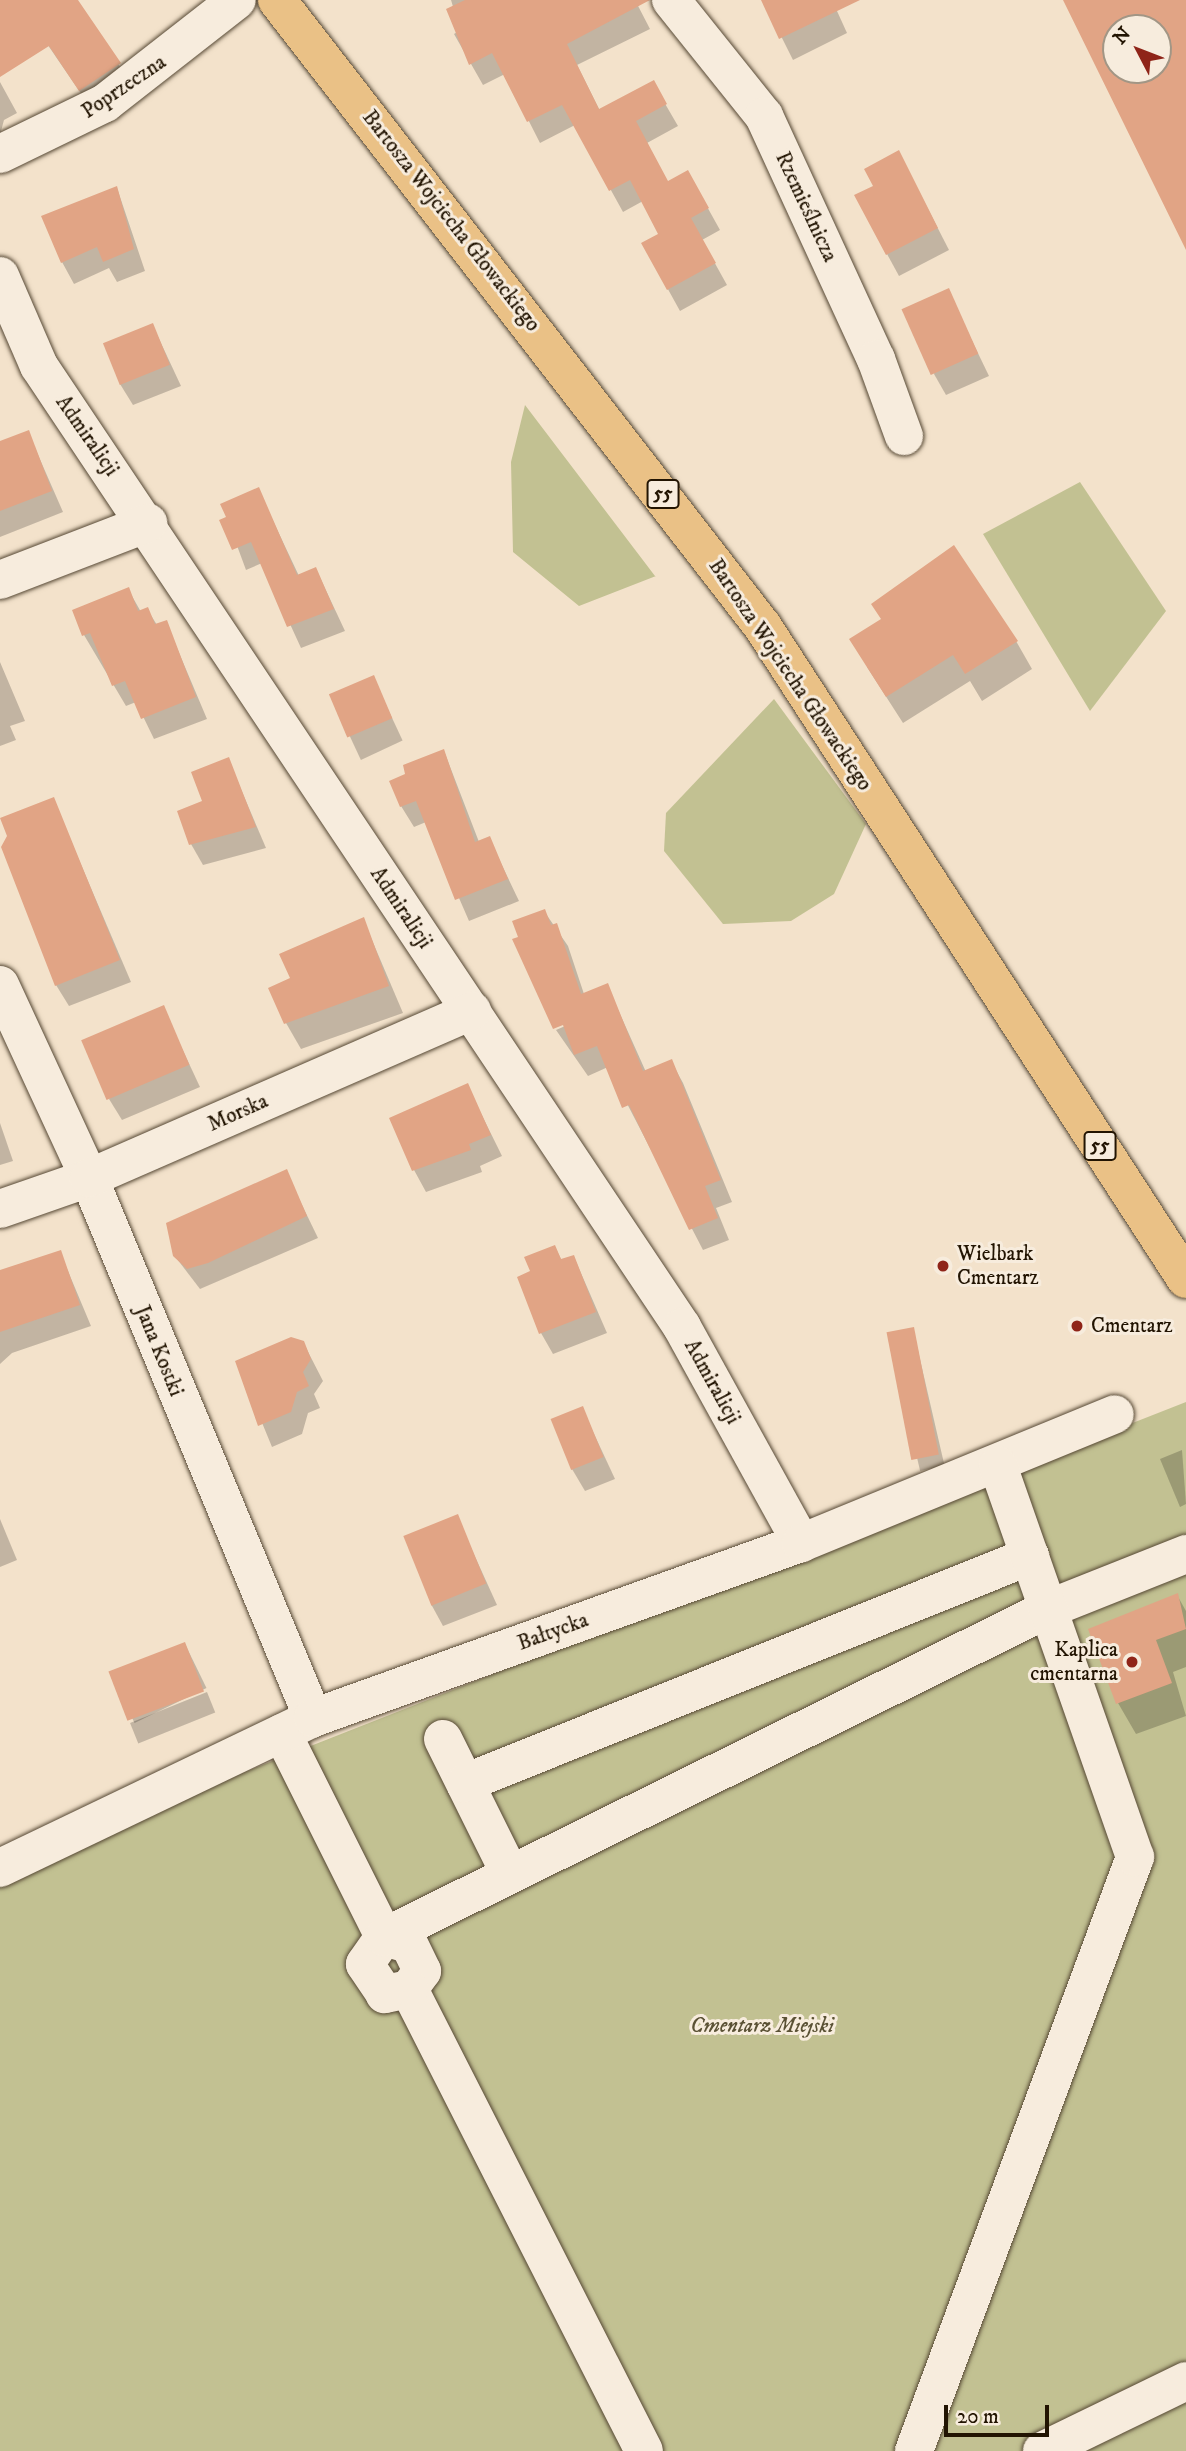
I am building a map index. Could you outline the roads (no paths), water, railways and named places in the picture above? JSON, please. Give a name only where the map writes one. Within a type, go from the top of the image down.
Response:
[{"type":"main road","name":"Bartosza Wojciecha Głowackiego","points":[[277,0],[763,627],[1186,1279]]},
{"type":"street","name":"Poprzeczna","points":[[0,155],[105,103],[237,0]]},
{"type":"street","name":"Rzemieślnicza","points":[[671,0],[764,116],[876,359],[904,436]]},
{"type":"street","name":"Admiralicji","points":[[0,275],[39,366],[148,523],[254,693],[472,1011],[682,1327],[801,1543]]},
{"type":"street","points":[[0,579],[148,523]]},
{"type":"street","name":"Jana Kostki","points":[[0,985],[89,1178],[298,1726],[384,1937]]},
{"type":"street","name":"Morska","points":[[0,1209],[89,1178],[472,1011]]},
{"type":"street","name":"Bałtycka","points":[[0,1868],[298,1726],[801,1543],[998,1465],[1115,1414]]},
{"type":"street","points":[[914,2451],[1135,1857],[998,1465]]},
{"type":"street","points":[[384,1937],[1048,1609],[1186,1555]]},
{"type":"street","points":[[465,1783],[1030,1556]]},
{"type":"street","points":[[443,1739],[510,1874]]},
{"type":"street","points":[[384,1937],[409,1944],[422,1971],[410,1989],[644,2451]]},
{"type":"street","points":[[1041,2451],[1186,2381]]},
{"type":"place","name":"Wielbark Cmentarz","points":[[943,1266]]},
{"type":"place","name":"Cmentarz","points":[[1077,1326]]},
{"type":"place","name":"Kaplica cmentarna","points":[[1132,1662]]},
{"type":"park label","name":"Cmentarz Miejski","points":[[762,2026]]}]
